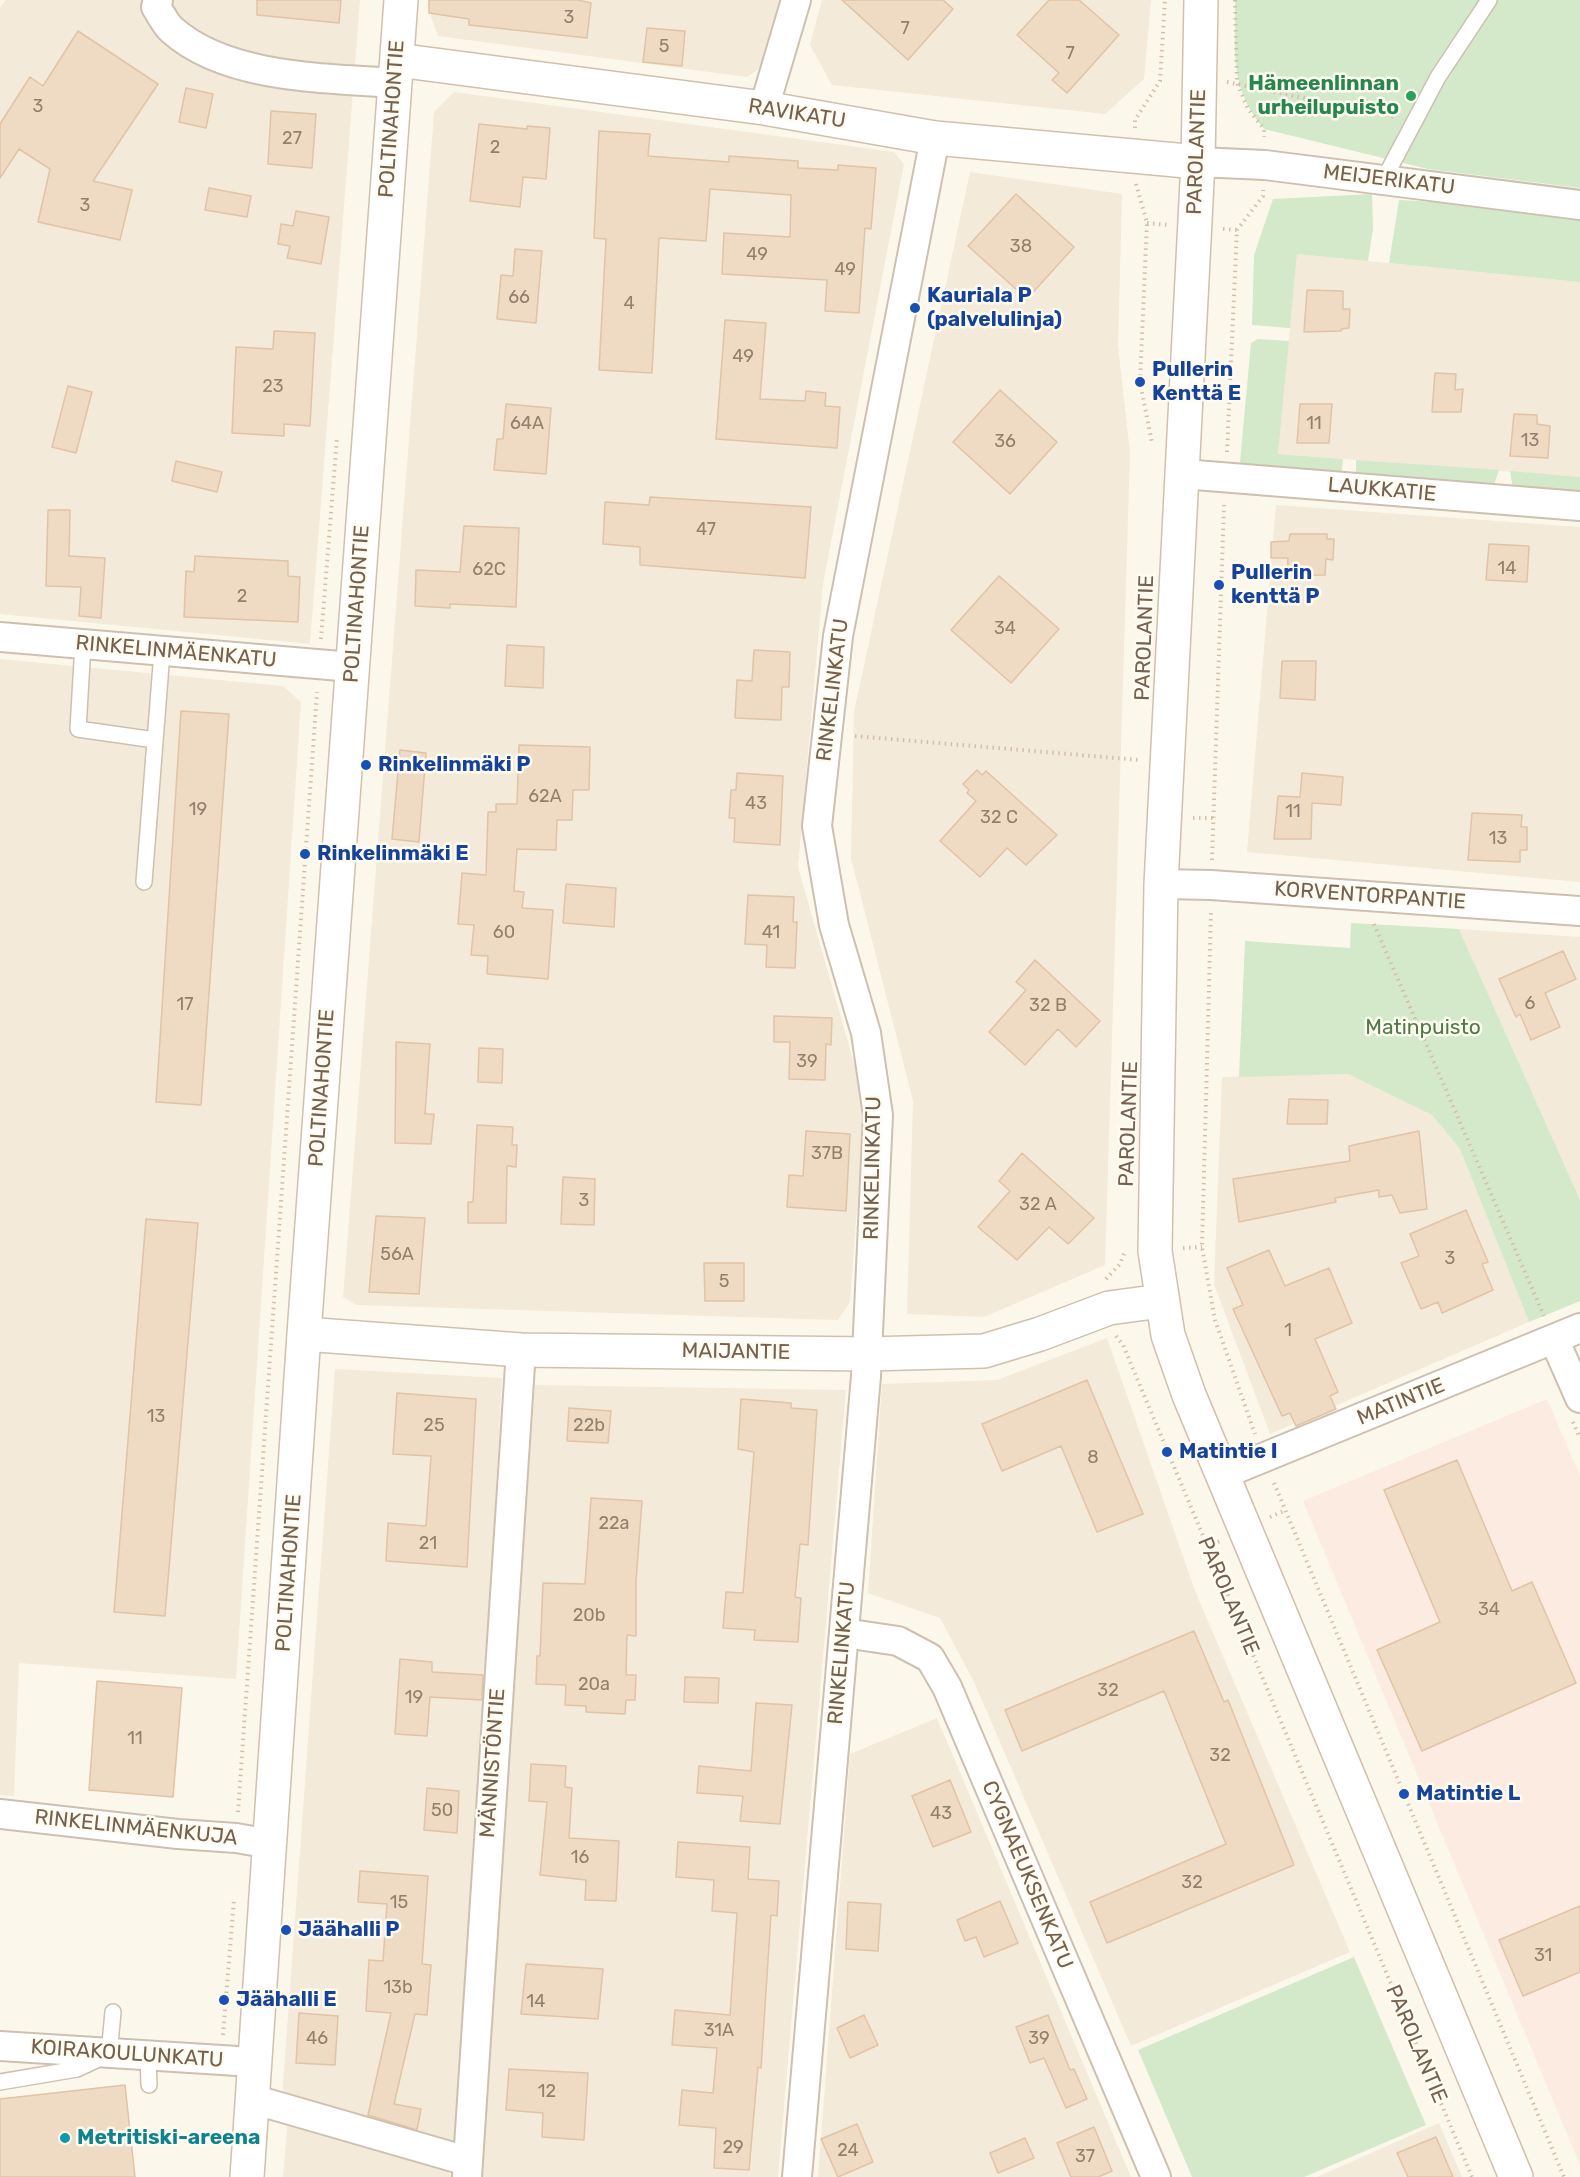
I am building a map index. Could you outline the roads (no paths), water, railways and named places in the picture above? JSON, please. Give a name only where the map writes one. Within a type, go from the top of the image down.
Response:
[{"type":"main road","name":"POLTINAHONTIE","points":[[247,2177],[304,1334],[401,0]]},
{"type":"main road","name":"PAROLANTIE","points":[[1201,0],[1198,162],[1161,884],[1155,1251],[1161,1301],[1175,1355],[1221,1475],[1516,2177]]},
{"type":"main road","name":"RAVIKATU","points":[[396,72],[764,108],[935,138],[1198,162]]},
{"type":"main road","name":"MAIJANTIE","points":[[304,1334],[521,1350],[867,1354],[984,1351],[1040,1334],[1109,1308],[1161,1301]]},
{"type":"street","points":[[158,0],[156,7],[170,29],[195,45],[236,63],[278,74],[396,72]]},
{"type":"street","points":[[764,108],[796,0]]},
{"type":"street","name":"RINKELINKATU","points":[[797,2177],[867,1354],[878,1115],[866,1033],[834,925],[817,826],[838,636],[935,138]]},
{"type":"street","name":"MEIJERIKATU","points":[[1198,162],[1265,165],[1580,205]]},
{"type":"street","name":"LAUKKATIE","points":[[1183,474],[1580,506]]},
{"type":"street","name":"RINKELINMÄENKATU","points":[[0,637],[352,667]]},
{"type":"street","name":"KORVENTORPANTIE","points":[[1161,884],[1211,885],[1580,911]]},
{"type":"street","points":[[1567,1334],[1576,1408]]},
{"type":"street","name":"MATINTIE","points":[[1221,1475],[1567,1334]]},
{"type":"street","name":"MÄNNISTÖNTIE","points":[[467,2169],[521,1350]]},
{"type":"street","name":"CYGNAEUKSENKATU","points":[[844,1633],[898,1641],[930,1658],[947,1687],[1156,2177]]},
{"type":"street","name":"RINKELINMÄENKUJA","points":[[0,1814],[178,1834],[236,1838],[271,1844]]},
{"type":"street","name":"KOIRAKOULUNKATU","points":[[0,2046],[253,2062]]},
{"type":"street","points":[[252,2099],[467,2169]]},
{"type":"lane","points":[[1383,179],[1438,77],[1489,0]]},
{"type":"lane","points":[[83,644],[78,729],[155,740]]},
{"type":"lane","points":[[144,882],[162,652]]},
{"type":"lane","points":[[0,2082],[77,2069],[109,2054],[113,2012]]},
{"type":"lane","points":[[148,2056],[149,2085]]},
{"type":"place","name":"Hämeenlinnan urheilupuisto","points":[[1411,96]]},
{"type":"place","name":"Kauriala P (palvelulinja)","points":[[915,308]]},
{"type":"place","name":"Pullerin Kenttä E","points":[[1140,382]]},
{"type":"place","name":"Pullerin kenttä P","points":[[1219,585]]},
{"type":"place","name":"Rinkelinmäki P","points":[[366,765]]},
{"type":"place","name":"Rinkelinmäki E","points":[[305,854]]},
{"type":"place","name":"Matintie I","points":[[1167,1452]]},
{"type":"place","name":"Matintie L","points":[[1404,1794]]},
{"type":"place","name":"Jäähalli P","points":[[286,1930]]},
{"type":"place","name":"Jäähalli E","points":[[224,2000]]},
{"type":"place","name":"Metritiski-areena","points":[[65,2138]]},
{"type":"park label","name":"Matinpuisto","points":[[1423,1028]]}]
